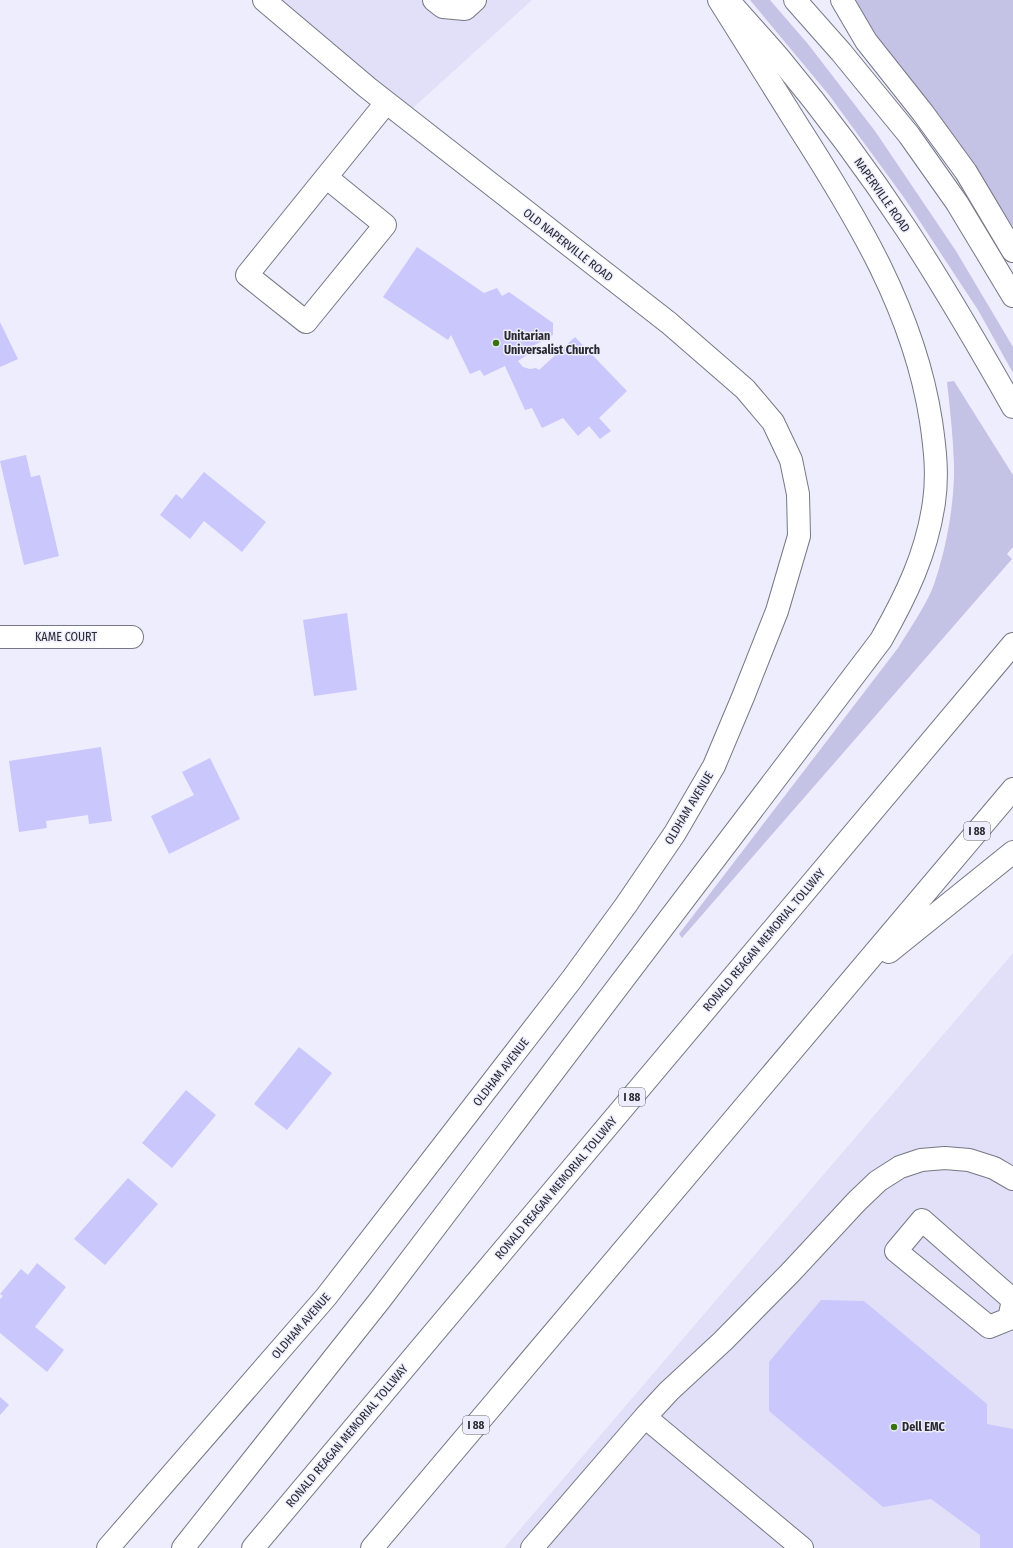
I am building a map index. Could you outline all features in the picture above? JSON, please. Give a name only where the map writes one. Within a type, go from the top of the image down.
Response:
[{"type":"main road","name":"OLD NAPERVILLE ROAD","points":[[264,0],[386,103],[668,323],[745,389],[773,422],[791,460],[798,494],[799,536]]},
{"type":"main road","points":[[434,0],[443,7],[465,9],[475,0]]},
{"type":"main road","points":[[183,1548],[385,1294],[880,640],[899,608],[922,555],[930,528],[936,471],[930,412],[921,370],[909,332],[892,290],[871,245],[836,184],[718,0]]},
{"type":"main road","name":"NAPERVILLE ROAD","points":[[728,0],[780,59],[812,99],[893,210],[963,320],[1013,406]]},
{"type":"main road","points":[[795,0],[841,52],[908,135],[957,203],[1013,296]]},
{"type":"main road","points":[[842,0],[866,41],[923,113],[966,172],[1013,251]]},
{"type":"main road","points":[[326,176],[385,224],[306,322],[247,275],[326,176],[386,103]]},
{"type":"main road","name":"OLDHAM AVENUE","points":[[108,1548],[326,1297],[572,979],[626,905],[675,833],[714,766],[777,611],[799,536]]},
{"type":"main road","name":"KAME COURT","points":[[0,636],[132,637]]},
{"type":"main road","name":"RONALD REAGAN MEMORIAL TOLLWAY","points":[[253,1548],[1012,645]]},
{"type":"main road","name":"I 88","points":[[372,1548],[1013,789]]},
{"type":"main road","points":[[850,983],[1013,852]]},
{"type":"main road","points":[[532,1548],[669,1391],[723,1341],[878,1181],[900,1167],[922,1160],[945,1158],[969,1160],[994,1168],[1013,1179]]},
{"type":"main road","points":[[922,1220],[1013,1300],[1011,1321],[989,1328],[896,1251],[922,1220]]},
{"type":"main road","points":[[645,1417],[802,1548]]},
{"type":"shaded area","points":[[267,0],[532,0],[403,117]]},
{"type":"shaded area","points":[[750,0],[770,0],[808,44],[875,131],[956,251],[1013,347],[1013,373],[978,310],[905,199],[829,95]]},
{"type":"shaded area","points":[[856,0],[1013,0],[1013,227],[952,136],[865,20]]},
{"type":"shaded area","points":[[954,381],[1013,475],[1013,547],[1007,554],[1012,559],[682,938],[679,934],[898,648],[930,595],[938,573],[946,542],[953,494],[954,464],[947,382]]},
{"type":"shaded area","points":[[1013,953],[1013,1548],[504,1548]]},
{"type":"building","name":"Unitarian Universalist Church","points":[[417,247],[484,293],[497,288],[502,296],[509,292],[553,323],[553,335],[531,347],[533,351],[518,361],[523,367],[530,369],[536,368],[539,370],[575,337],[627,391],[599,418],[611,431],[600,439],[589,426],[578,436],[563,418],[542,428],[532,408],[525,410],[505,366],[484,376],[480,370],[470,374],[451,335],[448,340],[383,297]]},
{"type":"building","points":[[0,322],[18,359],[0,367]]},
{"type":"building","points":[[26,455],[31,477],[40,475],[59,556],[24,565],[0,461]]},
{"type":"building","points":[[204,472],[266,522],[242,552],[204,521],[190,539],[160,515],[176,494],[182,499]]},
{"type":"building","points":[[347,613],[357,690],[314,696],[303,620]]},
{"type":"building","points":[[101,747],[112,821],[89,824],[88,815],[46,821],[47,828],[19,832],[9,761]]},
{"type":"building","points":[[210,758],[240,819],[169,854],[151,816],[194,795],[182,772]]},
{"type":"building","points":[[299,1047],[332,1073],[287,1130],[254,1104]]},
{"type":"building","points":[[186,1090],[216,1115],[172,1168],[142,1143]]},
{"type":"building","points":[[128,1178],[158,1204],[105,1265],[74,1239]]},
{"type":"building","points":[[37,1263],[66,1287],[35,1327],[64,1350],[47,1372],[0,1333],[0,1299],[3,1296],[0,1294],[21,1269],[28,1275]]},
{"type":"building","name":"Dell EMC","points":[[821,1300],[864,1301],[987,1404],[987,1424],[1013,1429],[1013,1548],[980,1548],[980,1535],[931,1499],[883,1507],[769,1411],[769,1362]]},
{"type":"building","points":[[0,1397],[9,1405],[0,1415]]},
{"type":"place","name":"Unitarian Universalist Church","points":[[496,343]]},
{"type":"place","name":"Dell EMC","points":[[894,1427]]}]
